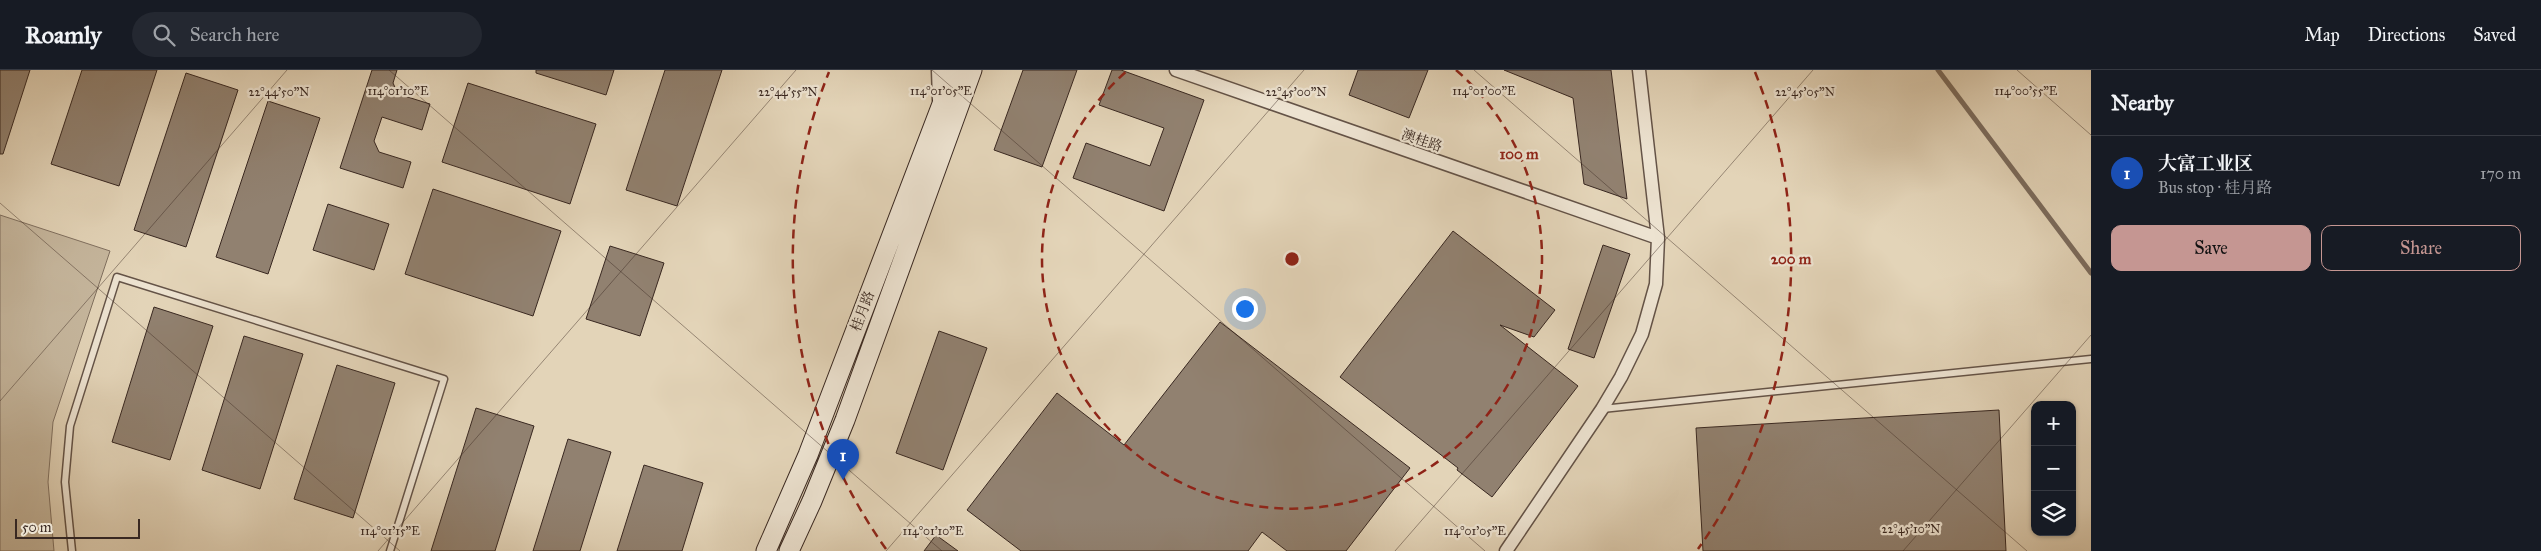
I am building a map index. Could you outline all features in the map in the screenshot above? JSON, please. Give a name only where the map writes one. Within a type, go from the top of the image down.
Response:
[{"type":"main road","name":"桂月路","points":[[766,551],[808,455],[955,70]]},
{"type":"main road","name":"桂月路","points":[[788,551],[812,501],[845,420],[972,70]]},
{"type":"street","points":[[940,70],[941,105]]},
{"type":"street","name":"澳桂路","points":[[1176,70],[1658,238]]},
{"type":"street","points":[[1506,551],[1602,409],[1621,377],[1642,334],[1656,284],[1658,238],[1639,70]]},
{"type":"lane","points":[[72,551],[65,482],[70,426],[118,277],[444,379],[390,551]]},
{"type":"lane","points":[[1602,409],[2091,359]]},
{"type":"shaded area","points":[[0,215],[110,251],[53,422],[48,482],[54,551],[0,551]]},
{"type":"building","points":[[0,70],[30,70],[3,154],[0,154]]},
{"type":"building","points":[[82,70],[157,70],[119,186],[51,164]]},
{"type":"building","points":[[372,70],[397,70],[393,83],[398,94],[430,104],[422,130],[382,117],[374,141],[379,152],[411,162],[403,188],[340,168]]},
{"type":"building","points":[[536,70],[614,70],[606,95],[536,73]]},
{"type":"building","points":[[665,70],[722,70],[677,206],[626,190]]},
{"type":"building","points":[[1023,70],[1077,70],[1042,167],[994,150]]},
{"type":"building","points":[[1112,70],[1121,70],[1204,100],[1164,211],[1073,178],[1086,143],[1150,166],[1164,128],[1099,105]]},
{"type":"building","points":[[1358,70],[1428,70],[1409,118],[1349,95]]},
{"type":"building","points":[[1504,70],[1611,70],[1627,199],[1584,184],[1573,98]]},
{"type":"building","points":[[186,73],[238,90],[186,247],[134,230]]},
{"type":"building","points":[[468,83],[596,124],[570,204],[442,162]]},
{"type":"building","points":[[268,101],[320,118],[268,274],[216,257]]},
{"type":"building","points":[[433,189],[561,231],[533,316],[405,274]]},
{"type":"building","points":[[328,204],[389,224],[374,270],[313,250]]},
{"type":"building","points":[[1453,231],[1555,310],[1534,337],[1500,325],[1578,386],[1492,497],[1457,470],[1458,468],[1340,377]]},
{"type":"building","points":[[1603,245],[1630,254],[1594,358],[1568,349]]},
{"type":"building","points":[[610,246],[664,263],[640,336],[586,319]]},
{"type":"building","points":[[154,307],[213,326],[170,460],[112,442]]},
{"type":"building","points":[[1220,322],[1410,468],[1346,551],[1287,551],[1262,532],[1248,551],[1021,551],[967,510],[1057,393],[1124,445]]},
{"type":"building","points":[[939,331],[987,348],[943,470],[896,453]]},
{"type":"building","points":[[244,336],[303,354],[260,489],[202,470]]},
{"type":"building","points":[[337,365],[395,383],[353,518],[294,499]]},
{"type":"building","points":[[476,408],[534,426],[495,551],[431,551]]},
{"type":"building","points":[[1999,410],[2006,551],[1703,551],[1696,428]]},
{"type":"building","points":[[568,439],[611,452],[580,551],[533,551]]},
{"type":"building","points":[[644,465],[703,483],[682,551],[617,551]]},
{"type":"building","points":[[936,535],[958,551],[924,551]]},
{"type":"waterway","points":[[1938,70],[2091,273]]},
{"type":"place","name":"大富工业区","points":[[843,480]]}]
